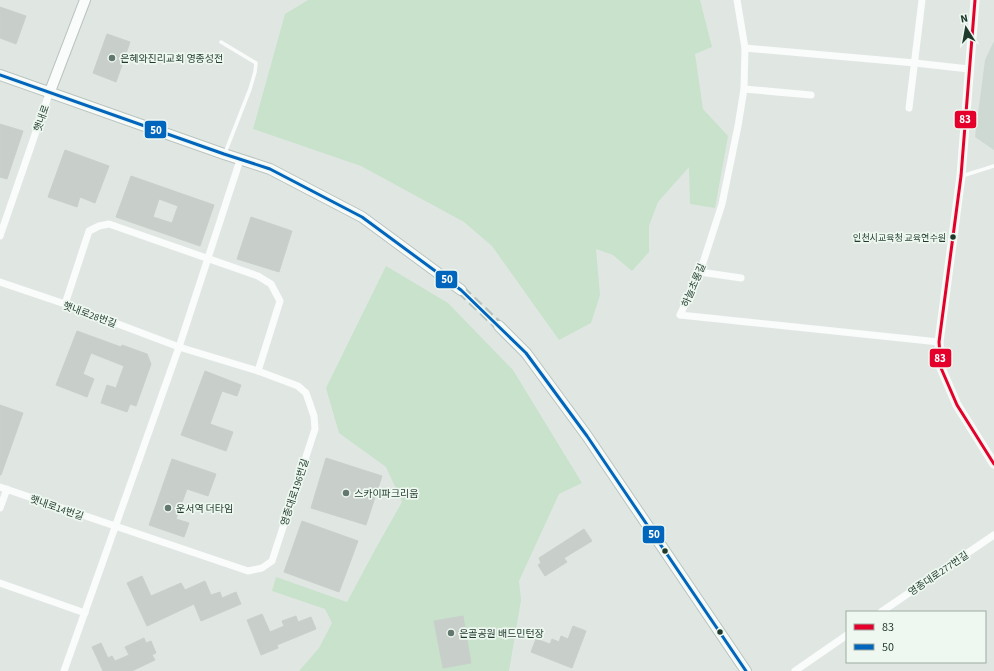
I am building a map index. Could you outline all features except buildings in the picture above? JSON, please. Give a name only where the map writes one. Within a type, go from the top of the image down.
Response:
[{"type":"main road","name":"햇내로","points":[[49,94],[85,0]]},
{"type":"main road","points":[[0,76],[240,160],[270,169],[362,217],[461,290]]},
{"type":"main road","points":[[499,326],[526,353],[587,436],[746,671]]},
{"type":"street","name":"하늘초롱길","points":[[737,0],[745,48],[744,89],[722,204],[700,272],[680,315],[939,342]]},
{"type":"street","points":[[909,108],[922,0]]},
{"type":"street","points":[[975,0],[961,176],[939,342],[941,368],[957,405],[994,464]]},
{"type":"street","points":[[745,48],[969,69]]},
{"type":"street","points":[[744,89],[811,95]]},
{"type":"street","name":"햇내로","points":[[0,236],[49,94]]},
{"type":"street","points":[[64,671],[179,347],[209,259],[240,160]]},
{"type":"street","points":[[65,304],[89,231],[99,226],[109,224],[258,276],[271,284],[280,301],[258,371]]},
{"type":"street","points":[[700,272],[741,278]]},
{"type":"street","name":"햇내로28번길","points":[[0,282],[65,304],[179,347]]},
{"type":"street","name":"영종대로196번길","points":[[115,527],[248,571],[262,568],[272,561],[315,429],[314,416],[306,394],[298,386],[258,371],[179,347]]},
{"type":"street","points":[[0,508],[3,488]]},
{"type":"street","name":"햇내로14번길","points":[[3,488],[115,527]]},
{"type":"street","name":"영종대로277번길","points":[[882,611],[994,534]]},
{"type":"street","points":[[0,583],[85,613]]},
{"type":"street","points":[[795,671],[846,636]]},
{"type":"lane","points":[[221,42],[256,62],[250,89],[224,154]]},
{"type":"lane","points":[[961,176],[994,166]]},
{"type":"shaded area","points":[[994,41],[994,150],[975,137],[985,60]]},
{"type":"green space","points":[[308,0],[700,0],[712,47],[695,54],[703,109],[728,136],[715,208],[690,204],[689,167],[658,202],[649,226],[649,252],[632,271],[613,255],[596,249],[600,295],[591,323],[559,340],[492,246],[464,222],[361,166],[253,129],[285,14]]},
{"type":"green space","points":[[386,266],[448,303],[513,370],[582,483],[559,494],[519,581],[521,600],[509,671],[299,671],[319,648],[332,623],[325,609],[272,591],[276,577],[347,602],[402,502],[386,467],[339,433],[326,388]]},
{"type":"tunnel","points":[[461,290],[499,326]]},
{"type":"transit line","name":"83","points":[[975,0],[961,176],[939,342],[941,368],[957,405],[994,464]]},
{"type":"transit line","name":"50","points":[[0,75],[270,169],[362,217],[461,290],[526,353],[587,436],[746,671]]},
{"type":"place","name":"은혜와진리교회 영종성전","points":[[112,58]]},
{"type":"place","name":"인천시교육청 교육연수원","points":[[953,237]]},
{"type":"place","name":"스카이파크리움","points":[[346,493]]},
{"type":"place","name":"운서역 더타임","points":[[168,508]]},
{"type":"place","name":"은골공원 배드민턴장","points":[[451,633]]}]
